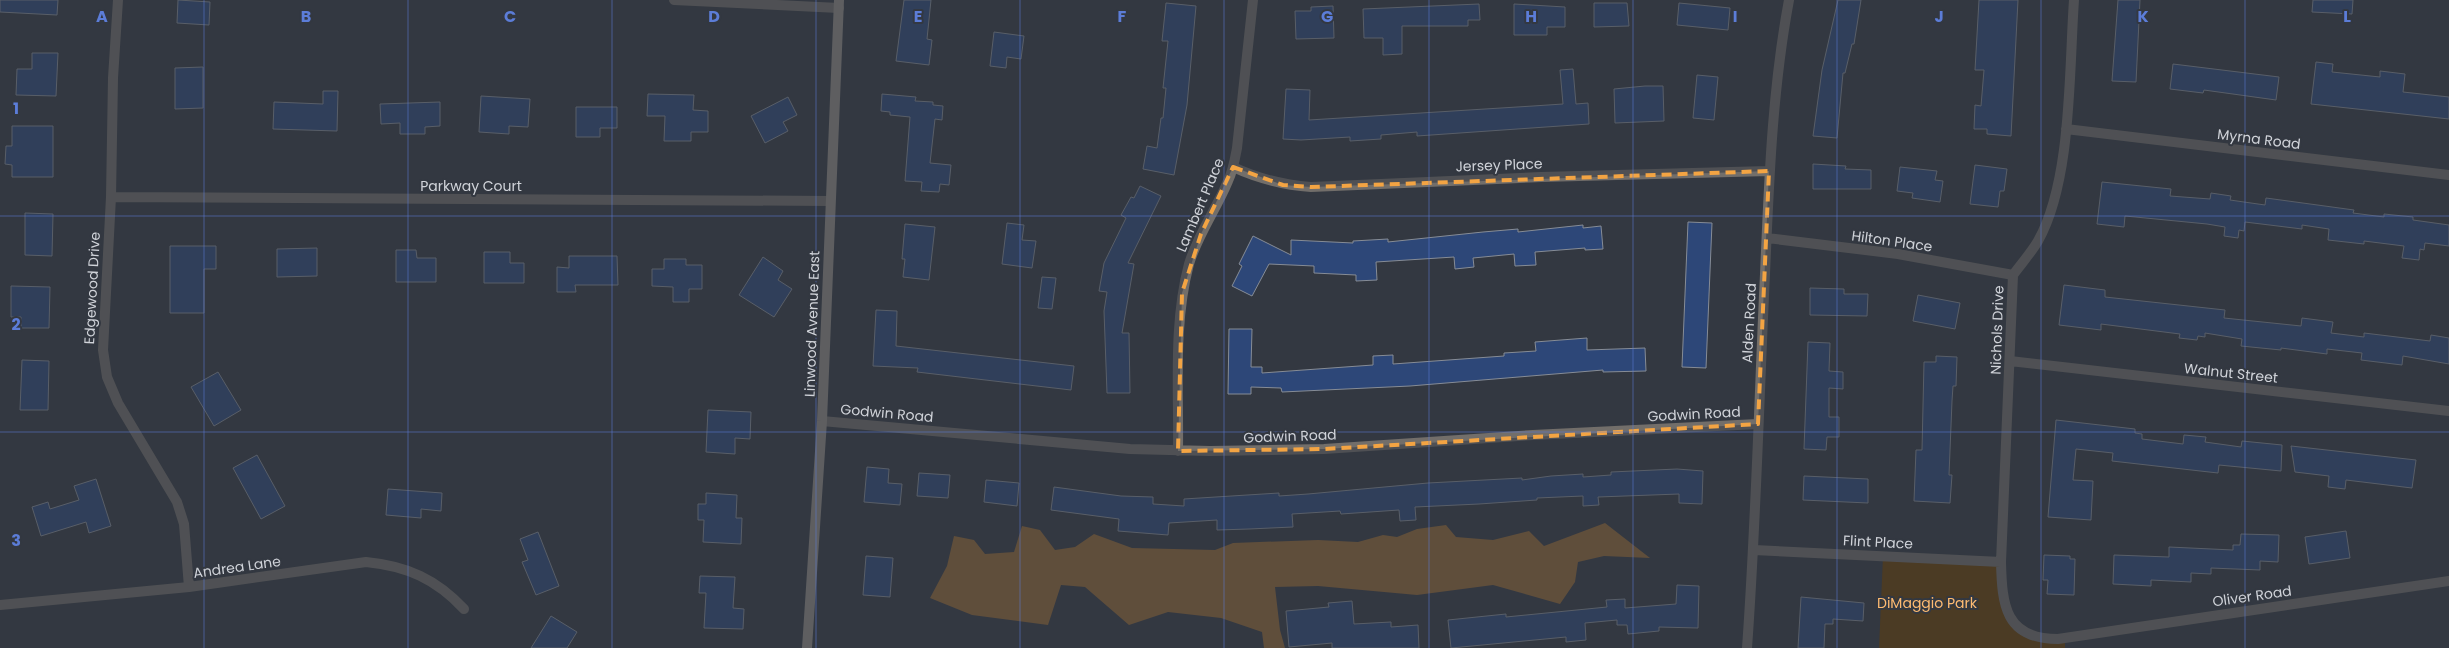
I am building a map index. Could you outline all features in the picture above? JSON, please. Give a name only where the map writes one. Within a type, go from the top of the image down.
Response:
[{"type":"main road","name":"Linwood Avenue East","points":[[807,648],[822,421],[839,4]]},
{"type":"street","name":"Edgewood Drive","points":[[118,0],[113,78],[111,198],[103,350],[107,377],[133,430],[158,467],[177,502],[184,524],[189,587]]},
{"type":"street","points":[[674,0],[839,4]]},
{"type":"street","name":"Lambert Place","points":[[1178,451],[1179,324],[1182,293],[1200,234],[1228,182],[1233,167],[1237,148],[1253,0]]},
{"type":"street","name":"Alden Road","points":[[1747,648],[1754,550],[1769,171],[1775,98],[1789,0]]},
{"type":"street","name":"Nichols Drive","points":[[2058,639],[2045,639],[2030,634],[2016,625],[2007,612],[2002,598],[2001,562],[2013,275],[2038,241],[2049,216],[2062,162],[2066,129],[2074,0]]},
{"type":"street","name":"Myrna Road","points":[[2066,129],[2449,175]]},
{"type":"street","name":"Jersey Place","points":[[1233,167],[1253,176],[1283,185],[1311,188],[1542,177],[1769,171]]},
{"type":"street","name":"Parkway Court","points":[[111,198],[830,201]]},
{"type":"street","name":"Hilton Place","points":[[1767,238],[1898,254],[2013,275]]},
{"type":"street","name":"Walnut Street","points":[[2010,361],[2449,411]]},
{"type":"street","name":"Godwin Road","points":[[822,421],[1130,449],[1178,451],[1324,449],[1532,435],[1758,424]]},
{"type":"street","name":"Flint Place","points":[[1754,550],[2001,562]]},
{"type":"street","name":"Andrea Lane","points":[[0,605],[189,587],[366,562],[390,565],[418,574],[450,594],[464,609]]},
{"type":"street","name":"Oliver Road","points":[[2058,639],[2449,581]]},
{"type":"highlighted area","points":[[1233,167],[1283,185],[1311,187],[1769,171],[1758,424],[1324,449],[1178,451],[1182,293],[1201,234]]},
{"type":"green space","name":"DiMaggio Park","points":[[1883,556],[2001,562],[2007,613],[2030,634],[2065,638],[2065,648],[1879,648]]},
{"type":"shaded area","points":[[1605,523],[1650,558],[1604,556],[1578,562],[1575,582],[1560,604],[1493,585],[1417,595],[1318,586],[1275,587],[1280,630],[1285,648],[1264,648],[1262,632],[1221,618],[1168,612],[1129,625],[1085,587],[1061,585],[1048,625],[972,615],[930,598],[947,566],[954,536],[974,540],[985,554],[1014,552],[1022,526],[1040,530],[1055,550],[1075,547],[1094,534],[1132,548],[1215,550],[1233,543],[1318,540],[1358,542],[1383,535],[1397,537],[1417,529],[1446,525],[1456,537],[1493,540],[1529,531],[1544,546]]},
{"type":"building","points":[[0,0],[58,0],[57,15],[0,12]]},
{"type":"building","points":[[178,0],[210,2],[209,25],[177,23]]},
{"type":"building","points":[[904,0],[931,0],[927,39],[932,40],[929,65],[896,61]]},
{"type":"building","points":[[1838,0],[1861,0],[1854,44],[1852,44],[1845,73],[1843,73],[1837,138],[1813,136],[1822,70]]},
{"type":"building","points":[[1979,0],[2018,0],[2011,136],[1987,134],[1987,129],[1974,129],[1975,105],[1981,106],[1984,70],[1975,70]]},
{"type":"building","points":[[2118,0],[2140,0],[2136,82],[2112,81]]},
{"type":"building","points":[[2313,0],[2353,0],[2352,14],[2312,12]]},
{"type":"building","points":[[1166,3],[1196,6],[1187,105],[1174,175],[1143,169],[1147,146],[1157,148],[1161,118],[1163,118],[1166,88],[1163,88],[1168,41],[1162,41]]},
{"type":"building","points":[[1594,3],[1627,3],[1629,26],[1594,27]]},
{"type":"building","points":[[1679,3],[1730,8],[1728,30],[1677,25]]},
{"type":"building","points":[[1479,4],[1480,20],[1468,20],[1468,26],[1402,26],[1402,54],[1383,55],[1383,38],[1364,38],[1363,9]]},
{"type":"building","points":[[1514,4],[1565,7],[1565,27],[1547,27],[1547,35],[1514,35]]},
{"type":"building","points":[[1333,6],[1334,38],[1296,39],[1295,11],[1311,11],[1311,7]]},
{"type":"building","points":[[994,32],[1024,36],[1021,59],[1007,57],[1006,68],[990,66]]},
{"type":"building","points":[[32,53],[58,53],[56,96],[16,95],[17,69],[32,69]]},
{"type":"building","points":[[2316,62],[2333,64],[2332,72],[2380,77],[2380,71],[2405,74],[2403,92],[2449,97],[2449,119],[2311,104]]},
{"type":"building","points":[[2173,64],[2279,77],[2276,100],[2204,90],[2203,93],[2170,89]]},
{"type":"building","points":[[203,67],[203,108],[175,109],[175,68]]},
{"type":"building","points":[[1573,69],[1576,104],[1588,103],[1589,124],[1417,136],[1417,132],[1381,135],[1381,139],[1350,141],[1350,137],[1301,140],[1283,139],[1286,89],[1310,90],[1309,120],[1563,104],[1560,70]]},
{"type":"building","points":[[1697,75],[1718,77],[1714,120],[1693,118]]},
{"type":"building","points":[[1663,86],[1664,121],[1615,123],[1614,89]]},
{"type":"building","points":[[323,91],[338,91],[337,131],[273,129],[274,102],[323,104]]},
{"type":"building","points":[[648,94],[694,95],[693,110],[708,111],[708,132],[691,132],[691,141],[664,141],[665,116],[647,116]]},
{"type":"building","points":[[882,94],[916,97],[915,101],[933,102],[933,105],[943,106],[942,120],[935,119],[930,163],[951,165],[949,185],[940,184],[939,192],[921,191],[922,182],[905,181],[910,117],[890,115],[890,112],[881,111]]},
{"type":"building","points":[[481,96],[530,99],[528,127],[509,126],[509,134],[479,132]]},
{"type":"building","points":[[788,97],[797,115],[783,122],[788,131],[765,143],[751,116]]},
{"type":"building","points":[[440,102],[440,126],[425,127],[425,134],[400,134],[400,123],[381,124],[380,104]]},
{"type":"building","points":[[576,107],[617,107],[617,128],[600,128],[600,137],[576,137]]},
{"type":"building","points":[[12,126],[53,126],[53,177],[12,177],[12,165],[5,164],[6,146],[12,146]]},
{"type":"building","points":[[1813,164],[1846,166],[1845,169],[1871,170],[1871,189],[1813,189]]},
{"type":"building","points":[[1975,165],[2007,169],[2004,191],[2000,191],[1998,207],[1970,204]]},
{"type":"building","points":[[1900,167],[1937,171],[1935,180],[1943,181],[1940,202],[1912,198],[1913,193],[1897,191]]},
{"type":"building","points":[[2102,182],[2171,189],[2170,196],[2210,199],[2211,193],[2231,196],[2230,200],[2265,205],[2266,198],[2354,210],[2353,213],[2384,217],[2384,214],[2413,217],[2413,220],[2449,225],[2449,246],[2425,243],[2424,250],[2420,249],[2419,260],[2402,258],[2404,246],[2364,241],[2364,244],[2328,240],[2329,229],[2302,225],[2302,229],[2245,222],[2244,231],[2239,230],[2238,238],[2224,236],[2225,227],[2207,224],[2125,216],[2124,227],[2097,224]]},
{"type":"building","points":[[1140,186],[1161,196],[1128,263],[1134,264],[1122,333],[1129,333],[1130,393],[1107,393],[1104,311],[1107,292],[1099,291],[1104,263],[1126,218],[1121,215],[1131,197],[1134,198]]},
{"type":"building","points":[[25,213],[53,214],[52,256],[25,255]]},
{"type":"building","points":[[1688,222],[1712,223],[1706,368],[1682,367]]},
{"type":"building","points":[[1007,223],[1024,225],[1022,240],[1036,241],[1032,268],[1002,264]]},
{"type":"building","points":[[905,224],[935,227],[929,280],[903,277],[905,259],[902,259]]},
{"type":"building","points":[[1583,225],[1583,228],[1601,226],[1603,249],[1585,250],[1585,248],[1535,252],[1536,265],[1515,266],[1514,254],[1473,258],[1474,267],[1455,269],[1454,257],[1376,262],[1377,280],[1356,281],[1356,275],[1314,273],[1314,266],[1269,264],[1252,296],[1232,286],[1242,266],[1239,264],[1253,236],[1291,255],[1291,240],[1353,243],[1353,241],[1388,239],[1388,242],[1483,232],[1518,229],[1518,232]]},
{"type":"building","points":[[170,246],[216,246],[216,269],[204,269],[204,313],[170,313]]},
{"type":"building","points":[[317,248],[317,276],[277,277],[277,249]]},
{"type":"building","points":[[396,250],[416,250],[417,258],[436,258],[436,282],[396,282]]},
{"type":"building","points":[[484,252],[510,252],[510,263],[524,263],[524,283],[484,283]]},
{"type":"building","points":[[569,256],[617,256],[618,285],[575,285],[576,292],[557,292],[557,267],[569,268]]},
{"type":"building","points":[[763,257],[783,271],[778,280],[792,289],[774,317],[739,295]]},
{"type":"building","points":[[664,259],[686,259],[686,265],[702,265],[702,289],[689,289],[689,302],[673,302],[673,287],[652,286],[652,269],[664,269]]},
{"type":"building","points":[[1042,277],[1056,278],[1052,309],[1038,308]]},
{"type":"building","points":[[2064,285],[2105,290],[2105,297],[2225,310],[2224,318],[2301,326],[2302,318],[2333,322],[2331,333],[2364,337],[2364,333],[2430,341],[2431,335],[2449,338],[2449,364],[2403,356],[2402,365],[2361,360],[2362,353],[2327,349],[2327,354],[2281,348],[2281,350],[2241,346],[2242,339],[2205,333],[2205,337],[2198,336],[2197,340],[2179,338],[2180,334],[2101,324],[2101,330],[2059,325]]},
{"type":"building","points":[[11,286],[50,287],[49,328],[21,328],[21,317],[11,317]]},
{"type":"building","points":[[1810,288],[1844,289],[1844,294],[1868,294],[1867,316],[1810,315]]},
{"type":"building","points":[[1918,295],[1960,303],[1955,329],[1913,321]]},
{"type":"building","points":[[876,310],[897,311],[896,346],[1074,366],[1071,390],[917,372],[918,368],[873,366]]},
{"type":"building","points":[[1229,329],[1252,329],[1251,367],[1262,367],[1262,373],[1373,365],[1373,356],[1393,355],[1393,364],[1504,356],[1504,353],[1536,351],[1535,342],[1587,338],[1587,350],[1645,348],[1646,371],[1603,372],[1603,370],[1410,386],[1282,392],[1281,388],[1251,387],[1251,394],[1228,394]]},
{"type":"building","points":[[1808,342],[1830,343],[1829,371],[1843,372],[1843,389],[1829,388],[1829,417],[1839,417],[1839,437],[1827,437],[1826,450],[1804,449]]},
{"type":"building","points":[[1936,356],[1957,357],[1956,386],[1953,386],[1952,401],[1949,475],[1952,475],[1950,503],[1914,501],[1916,450],[1922,450],[1924,362],[1936,362]]},
{"type":"building","points":[[22,360],[49,361],[48,410],[20,410]]},
{"type":"building","points":[[218,372],[241,410],[214,426],[191,387]]},
{"type":"building","points":[[708,410],[751,412],[750,439],[735,438],[735,454],[706,452]]},
{"type":"building","points":[[2056,420],[2135,429],[2135,433],[2142,434],[2142,439],[2183,444],[2184,435],[2206,437],[2205,442],[2241,447],[2242,441],[2282,445],[2281,471],[2219,465],[2218,473],[2112,461],[2113,453],[2076,449],[2073,480],[2093,481],[2091,520],[2048,517]]},
{"type":"building","points":[[2291,446],[2416,460],[2412,488],[2346,480],[2345,489],[2328,487],[2329,476],[2295,472]]},
{"type":"building","points":[[257,455],[285,506],[261,519],[233,468]]},
{"type":"building","points":[[867,467],[889,469],[888,483],[902,484],[900,505],[864,502]]},
{"type":"building","points":[[1677,469],[1703,471],[1702,504],[1679,503],[1679,494],[1598,497],[1599,505],[1583,506],[1583,496],[1537,498],[1537,500],[1415,507],[1416,520],[1400,521],[1399,510],[1341,514],[1340,511],[1292,514],[1293,527],[1217,530],[1217,520],[1169,523],[1168,535],[1118,531],[1119,519],[1051,510],[1054,487],[1121,496],[1153,497],[1153,504],[1184,506],[1184,499],[1279,493],[1279,496],[1428,483],[1522,478],[1522,480],[1583,474],[1583,477],[1611,475],[1611,472]]},
{"type":"building","points":[[919,473],[950,475],[948,498],[917,496]]},
{"type":"building","points":[[1804,476],[1868,479],[1868,503],[1803,500]]},
{"type":"building","points":[[96,479],[111,526],[89,533],[86,522],[41,536],[32,507],[48,502],[50,509],[79,500],[74,486]]},
{"type":"building","points":[[986,480],[1019,483],[1017,506],[984,502]]},
{"type":"building","points":[[388,489],[442,493],[441,511],[421,509],[421,518],[386,515]]},
{"type":"building","points":[[706,493],[737,495],[736,518],[742,518],[741,544],[703,542],[704,520],[698,520],[698,504],[706,504]]},
{"type":"building","points":[[2346,531],[2350,558],[2309,564],[2305,537]]},
{"type":"building","points":[[538,532],[559,586],[536,595],[522,562],[528,560],[520,539]]},
{"type":"building","points":[[2241,534],[2279,535],[2278,562],[2260,561],[2260,570],[2211,568],[2211,574],[2191,573],[2191,582],[2151,580],[2151,586],[2113,584],[2114,555],[2169,557],[2169,547],[2233,550],[2233,545],[2240,545]]},
{"type":"building","points":[[2044,555],[2070,556],[2070,559],[2075,559],[2074,595],[2047,594],[2048,580],[2043,580]]},
{"type":"building","points":[[866,556],[893,558],[890,597],[863,595]]},
{"type":"building","points":[[700,576],[735,577],[733,608],[744,609],[743,629],[704,628],[706,593],[699,593]]},
{"type":"building","points":[[1677,585],[1699,586],[1698,628],[1659,627],[1659,631],[1628,634],[1627,625],[1617,625],[1617,620],[1585,623],[1586,640],[1566,642],[1566,637],[1451,648],[1448,620],[1506,614],[1506,617],[1607,607],[1606,600],[1625,599],[1625,608],[1676,604]]},
{"type":"building","points":[[1801,597],[1864,603],[1863,621],[1833,619],[1833,624],[1825,624],[1824,648],[1798,648]]},
{"type":"building","points":[[1352,601],[1354,624],[1391,622],[1391,627],[1418,625],[1419,648],[1332,648],[1332,643],[1289,647],[1286,611],[1329,607],[1328,603]]},
{"type":"building","points":[[551,616],[577,632],[567,648],[531,648]]}]
